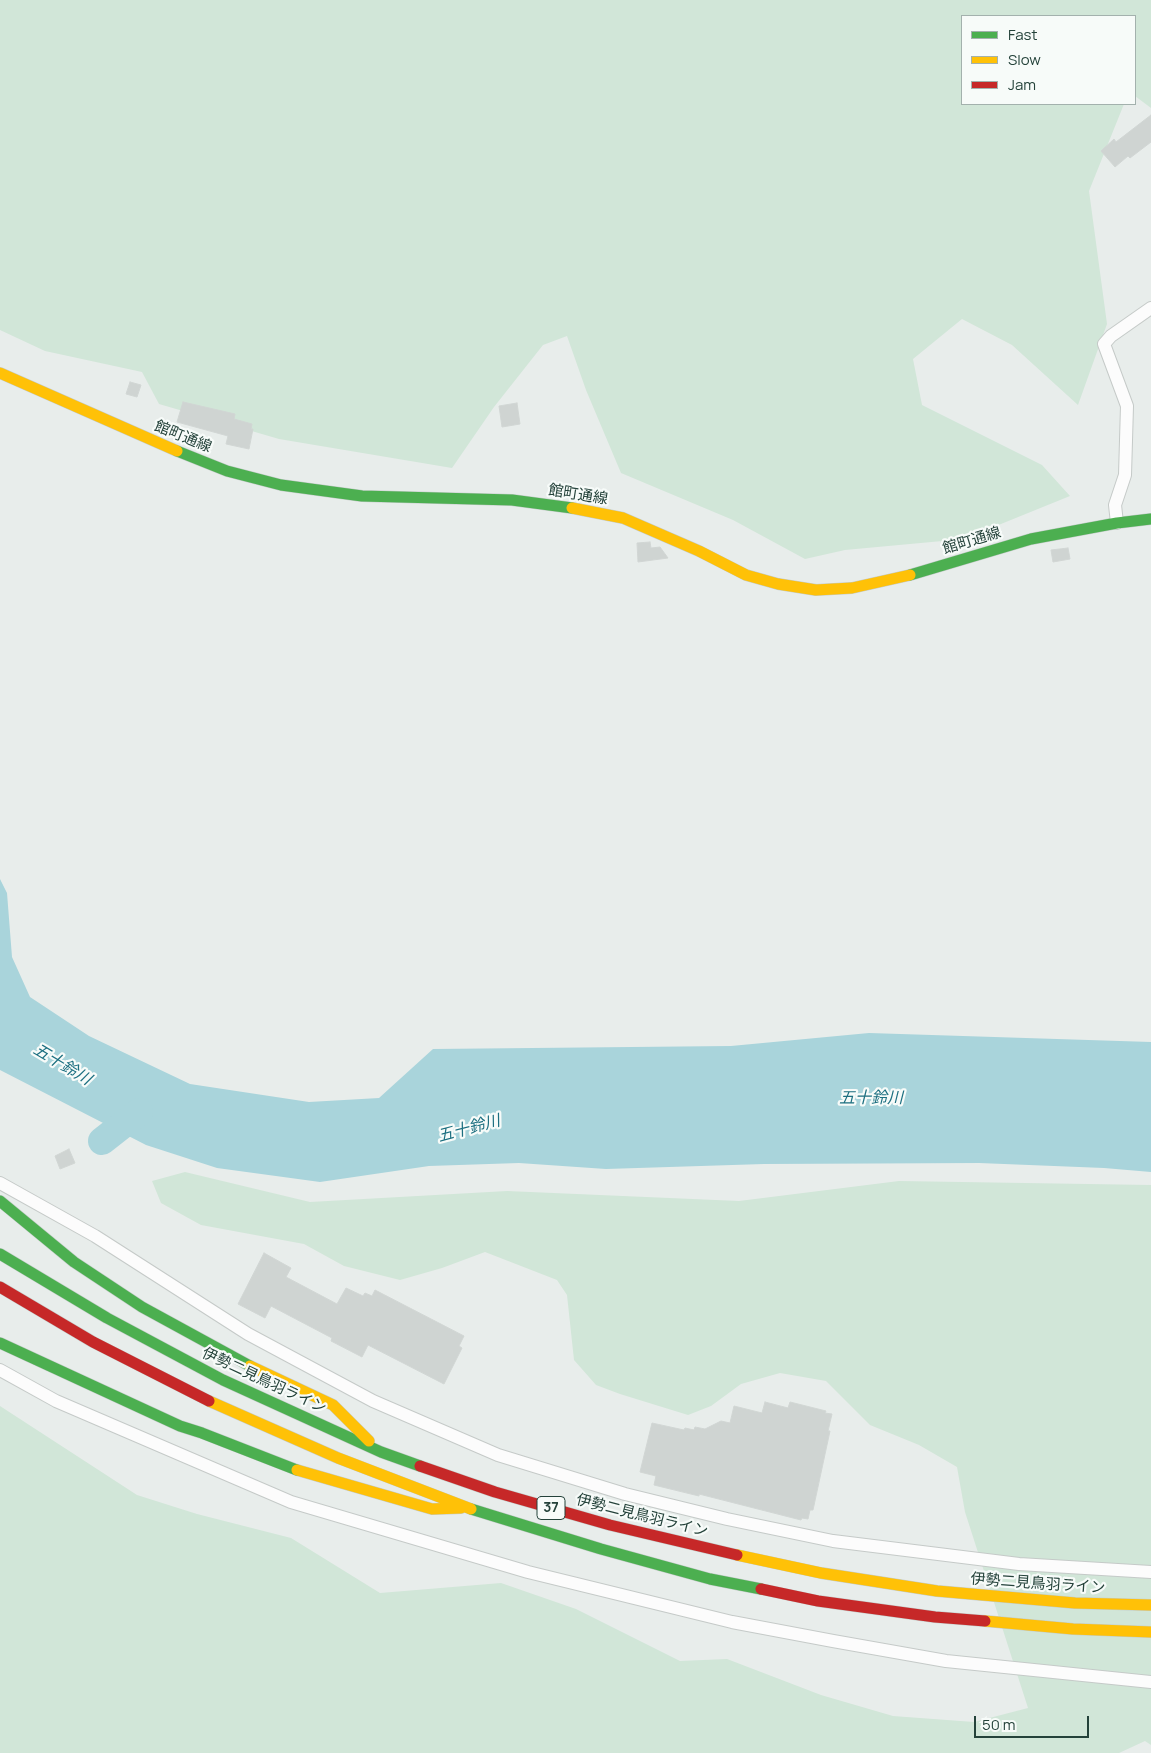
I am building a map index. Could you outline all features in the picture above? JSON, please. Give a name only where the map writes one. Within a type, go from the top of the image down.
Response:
[{"type":"main road","name":"館町通線","points":[[0,373],[149,440],[227,471],[245,476],[281,485],[362,496],[512,500],[589,510],[623,518],[660,533],[746,575],[778,584],[816,590],[852,588],[898,578],[1069,531],[1117,522],[1151,520]]},
{"type":"main road","points":[[0,1201],[74,1262],[142,1307],[238,1360],[333,1405],[381,1452]]},
{"type":"main road","name":"伊勢二見鳥羽ライン","points":[[0,1254],[107,1318],[223,1380],[381,1452],[495,1492],[610,1524],[822,1573],[937,1591],[1075,1603],[1151,1605]]},
{"type":"main road","name":"37","points":[[0,1287],[93,1342],[210,1402],[338,1458],[468,1508],[601,1549],[692,1574],[818,1602],[935,1617],[1073,1629],[1151,1632]]},
{"type":"main road","points":[[0,1343],[180,1426],[288,1468],[432,1510],[468,1508]]},
{"type":"street","points":[[1117,522],[1115,505],[1125,475],[1128,406],[1104,344],[1111,336],[1151,308]]},
{"type":"street","points":[[0,1183],[95,1236],[248,1334],[373,1401],[498,1455],[634,1496],[727,1519],[833,1540],[1019,1564],[1151,1572]]},
{"type":"street","points":[[0,1370],[56,1401],[291,1502],[528,1572],[732,1622],[946,1661],[1151,1682]]},
{"type":"green space","points":[[0,0],[1151,0],[1151,108],[1136,97],[1136,15],[961,15],[961,105],[1124,105],[1089,191],[1107,324],[1078,405],[1012,345],[962,319],[913,359],[922,405],[1042,465],[1070,496],[964,539],[845,550],[805,559],[733,520],[621,473],[586,390],[567,336],[543,345],[494,407],[452,468],[279,439],[159,404],[142,372],[45,351],[0,330]]},
{"type":"green space","points":[[185,1172],[310,1202],[507,1191],[739,1201],[899,1181],[1151,1185],[1151,1745],[1145,1741],[1119,1753],[0,1753],[0,1406],[137,1495],[197,1514],[291,1538],[380,1593],[501,1583],[576,1609],[680,1661],[727,1659],[821,1695],[893,1716],[974,1722],[1028,1708],[965,1512],[957,1467],[919,1445],[870,1425],[826,1381],[780,1373],[741,1384],[711,1406],[688,1415],[620,1394],[596,1385],[574,1360],[567,1295],[557,1280],[485,1252],[442,1268],[400,1280],[344,1266],[304,1244],[201,1225],[161,1203],[152,1181]]},
{"type":"water","name":"五十鈴川","points":[[0,879],[7,893],[12,957],[30,997],[89,1036],[190,1084],[309,1102],[379,1098],[433,1049],[731,1046],[869,1033],[1151,1042],[1151,1172],[1104,1168],[979,1163],[764,1164],[606,1169],[519,1163],[429,1166],[320,1182],[217,1168],[146,1145],[0,1070]]},
{"type":"building","points":[[1151,115],[1151,142],[1130,158],[1128,156],[1115,167],[1101,151],[1114,139],[1116,142]]},
{"type":"building","points":[[130,382],[141,385],[137,397],[126,394]]},
{"type":"building","points":[[183,402],[235,414],[234,419],[252,424],[251,429],[253,429],[249,449],[226,444],[228,436],[177,422]]},
{"type":"building","points":[[517,403],[520,424],[502,427],[499,406]]},
{"type":"building","points":[[650,542],[651,548],[660,547],[668,558],[638,562],[637,543]]},
{"type":"building","points":[[1068,548],[1070,559],[1053,562],[1051,550]]},
{"type":"building","points":[[69,1149],[75,1163],[60,1169],[55,1156]]},
{"type":"building","points":[[264,1253],[291,1268],[286,1277],[337,1304],[346,1288],[363,1296],[365,1293],[372,1296],[375,1290],[464,1336],[459,1346],[462,1348],[444,1384],[368,1345],[362,1357],[331,1341],[332,1338],[271,1306],[265,1318],[238,1304]]},
{"type":"building","points":[[765,1402],[788,1408],[790,1402],[832,1414],[813,1510],[810,1510],[808,1519],[802,1518],[801,1520],[699,1494],[699,1496],[654,1485],[656,1476],[640,1472],[652,1423],[684,1430],[685,1428],[694,1430],[695,1427],[705,1429],[721,1421],[730,1423],[734,1406],[762,1413]]},
{"type":"waterway","points":[[102,1141],[139,1112]]},
{"type":"traffic: fast","points":[[177,451],[227,471],[281,485],[362,496],[512,500],[572,508]]},
{"type":"traffic: fast","points":[[910,575],[1031,539],[1117,523],[1151,519]]},
{"type":"traffic: fast","points":[[0,1201],[74,1262],[142,1307],[250,1366]]},
{"type":"traffic: fast","points":[[0,1254],[107,1318],[223,1380],[381,1452],[420,1466]]},
{"type":"traffic: fast","points":[[0,1343],[180,1426],[297,1470]]},
{"type":"traffic: fast","points":[[471,1509],[601,1549],[710,1579],[761,1589]]},
{"type":"traffic: slow","points":[[0,373],[177,451]]},
{"type":"traffic: slow","points":[[572,508],[623,518],[699,551],[746,575],[778,584],[816,590],[852,588],[910,575]]},
{"type":"traffic: slow","points":[[250,1366],[333,1405],[369,1441]]},
{"type":"traffic: slow","points":[[209,1401],[338,1458],[471,1509]]},
{"type":"traffic: slow","points":[[297,1470],[432,1509],[461,1508]]},
{"type":"traffic: slow","points":[[737,1555],[821,1573],[937,1591],[1075,1603],[1151,1605]]},
{"type":"traffic: slow","points":[[985,1621],[1073,1629],[1151,1632]]},
{"type":"traffic: jam","points":[[0,1287],[93,1342],[209,1401]]},
{"type":"traffic: jam","points":[[420,1466],[495,1492],[610,1525],[737,1555]]},
{"type":"traffic: jam","points":[[761,1589],[818,1601],[935,1617],[985,1621]]}]
